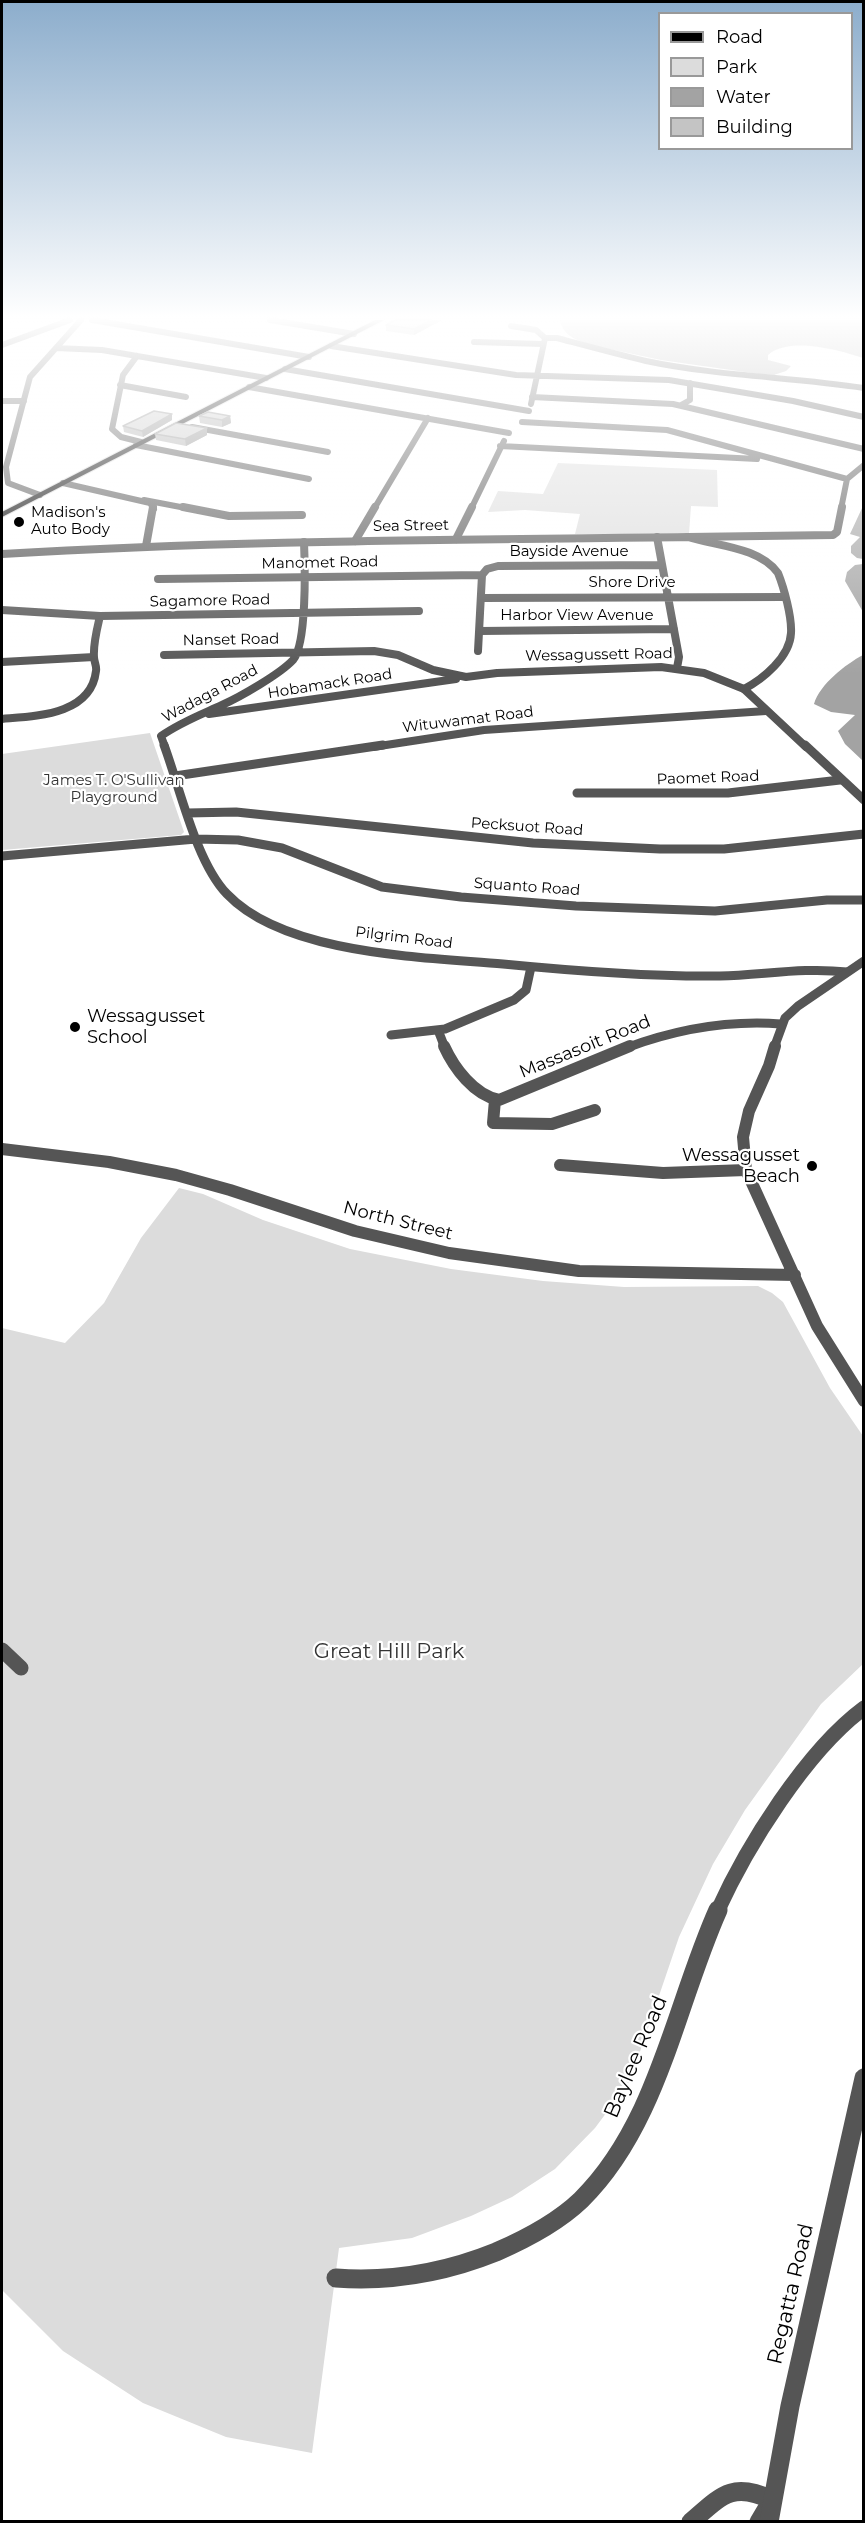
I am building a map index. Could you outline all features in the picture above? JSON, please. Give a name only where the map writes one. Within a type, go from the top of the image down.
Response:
[{"type":"main road","points":[[2,515],[151,438]]},
{"type":"street","points":[[14,438],[6,467],[6,480],[13,486],[40,495]]},
{"type":"street","points":[[123,438],[139,444],[309,479]]},
{"type":"street","points":[[251,438],[328,452]]},
{"type":"street","points":[[355,541],[417,438]]},
{"type":"street","points":[[456,539],[505,438]]},
{"type":"street","points":[[697,438],[847,479],[864,465]]},
{"type":"street","points":[[817,438],[864,449]]},
{"type":"street","points":[[500,446],[774,460]]},
{"type":"street","name":"Sea Street","points":[[2,554],[146,546],[304,542],[833,535],[837,532],[847,479]]},
{"type":"street","points":[[63,483],[229,516],[302,515]]},
{"type":"street","points":[[144,500],[154,509],[146,546]]},
{"type":"street","points":[[657,537],[660,565],[679,657],[677,668]]},
{"type":"street","points":[[688,537],[747,553],[767,561],[778,572],[791,633],[789,640],[762,680],[744,689]]},
{"type":"street","points":[[299,652],[305,576],[304,542]]},
{"type":"street","name":"Bayside Avenue","points":[[482,575],[487,569],[498,566],[660,565]]},
{"type":"street","points":[[478,651],[482,575]]},
{"type":"street","name":"Manomet Road","points":[[158,579],[482,575]]},
{"type":"street","name":"Shore Drive","points":[[481,598],[783,597]]},
{"type":"street","name":"Sagamore Road","points":[[2,610],[100,616],[419,611]]},
{"type":"street","points":[[2,719],[52,713],[75,704],[91,688],[97,669],[94,657],[100,616]]},
{"type":"street","name":"Harbor View Avenue","points":[[480,631],[674,629]]},
{"type":"street","name":"Wessagussett Road","points":[[299,652],[385,653],[408,659],[433,670],[466,677],[601,668],[677,668],[723,678],[744,689],[864,800]]},
{"type":"street","name":"Nanset Road","points":[[164,655],[299,652]]},
{"type":"street","name":"Wadaga Road","points":[[196,839],[161,736],[180,722],[198,716],[279,672],[299,652]]},
{"type":"street","points":[[2,662],[94,657]]},
{"type":"street","points":[[426,683],[433,670]]},
{"type":"street","name":"Hobamack Road","points":[[198,716],[466,677]]},
{"type":"street","name":"Wituwamat Road","points":[[175,776],[498,729],[766,711]]},
{"type":"street","name":"Paomet Road","points":[[577,793],[728,793],[840,780]]},
{"type":"street","name":"Pecksuot Road","points":[[188,813],[236,812],[533,843],[660,849],[724,849],[864,834]]},
{"type":"street","points":[[2,856],[196,839]]},
{"type":"street","name":"Squanto Road","points":[[196,839],[262,843],[305,856],[346,875],[382,887],[461,897],[576,906],[715,911],[827,900],[864,900]]},
{"type":"street","name":"Pilgrim Road","points":[[196,839],[214,876],[232,899],[247,911],[284,929],[310,938],[376,951],[531,967],[678,975],[767,974],[819,969],[847,972]]},
{"type":"street","points":[[864,961],[798,1006],[781,1023],[769,1066],[745,1124],[743,1150],[746,1170],[817,1326],[864,1401]]},
{"type":"street","points":[[391,1035],[438,1030],[519,997],[526,990],[531,967]]},
{"type":"street","name":"Massasoit Road","points":[[495,1100],[664,1033],[708,1025],[781,1023]]},
{"type":"street","points":[[438,1030],[453,1065],[470,1082],[495,1100],[493,1122],[552,1124],[595,1110]]},
{"type":"street","name":"North Street","points":[[2,1149],[109,1162],[176,1175],[230,1190],[355,1231],[449,1253],[579,1271],[795,1275]]},
{"type":"street","points":[[560,1165],[663,1173],[746,1170]]},
{"type":"street","points":[[2,1650],[21,1668]]},
{"type":"street","name":"Baylee Road","points":[[336,2278],[388,2280],[441,2270],[490,2255],[531,2235],[571,2209],[597,2180],[625,2139],[646,2100],[715,1916],[746,1854],[800,1775],[832,1736],[864,1708]]},
{"type":"street","name":"Regatta Road","points":[[769,2522],[790,2406],[864,2078]]},
{"type":"street","points":[[691,2522],[722,2496],[735,2489],[747,2488],[772,2500],[759,2522]]},
{"type":"green space","points":[[558,463],[717,470],[718,507],[691,506],[689,534],[575,534],[580,514],[525,510],[488,512],[498,491],[543,494]]},
{"type":"green space","name":"James T. O'Sullivan Playground","points":[[150,733],[184,832],[181,835],[2,850],[2,754]]},
{"type":"green space","name":"Great Hill Park","points":[[179,1188],[203,1194],[263,1220],[350,1249],[451,1269],[543,1281],[624,1287],[758,1286],[783,1302],[830,1388],[863,1436],[863,1664],[821,1704],[745,1810],[713,1864],[679,1937],[630,2081],[595,2128],[555,2169],[512,2197],[471,2216],[412,2238],[339,2248],[312,2453],[226,2437],[143,2403],[63,2351],[2,2290],[2,1328],[65,1343],[104,1303],[141,1238]]},
{"type":"water","points":[[863,506],[863,559],[851,553],[851,546],[860,537],[850,534]]},
{"type":"water","points":[[864,564],[863,612],[845,581],[847,572],[855,565]]},
{"type":"water","points":[[863,655],[863,761],[845,744],[838,731],[855,715],[831,712],[814,704],[828,682]]},
{"type":"place","name":"Madison's Auto Body","points":[[19,522]]},
{"type":"place","name":"Wessagusset School","points":[[75,1027]]},
{"type":"place","name":"Wessagusset Beach","points":[[812,1166]]}]
